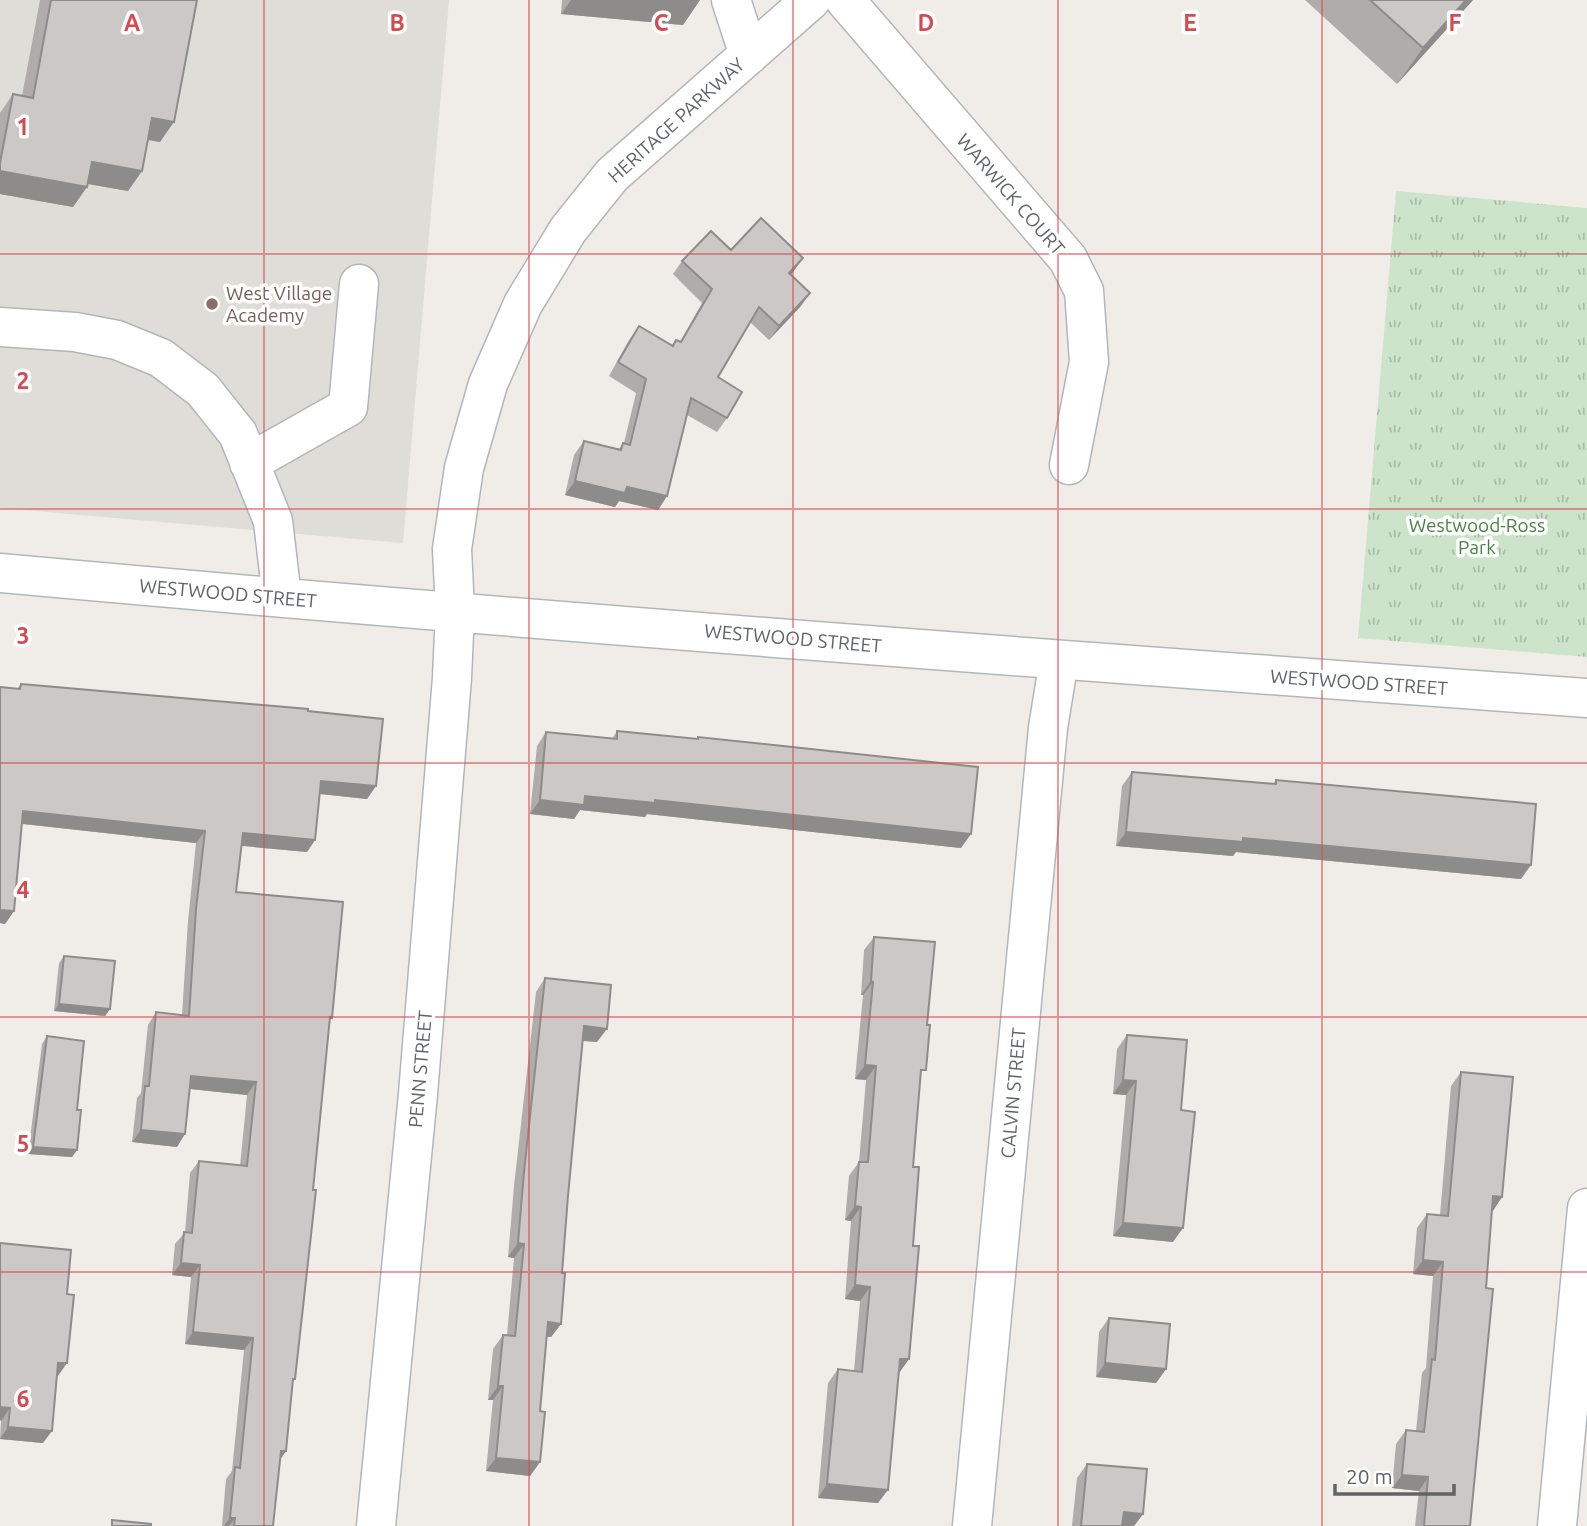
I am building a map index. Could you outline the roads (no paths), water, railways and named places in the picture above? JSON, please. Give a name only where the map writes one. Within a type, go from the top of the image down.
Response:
[{"type":"street","points":[[731,0],[749,55]]},
{"type":"street","name":"HERITAGE PARKWAY","points":[[455,611],[452,549],[464,468],[488,384],[523,304],[568,230],[612,175],[811,0]]},
{"type":"street","name":"WARWICK COURT","points":[[845,0],[1068,259],[1084,290],[1089,362],[1069,465]]},
{"type":"street","points":[[249,463],[348,407],[359,284]]},
{"type":"street","points":[[0,327],[75,332],[117,340],[162,358],[203,390],[237,434],[272,521],[282,598]]},
{"type":"street","name":"WESTWOOD STREET","points":[[0,573],[1059,660],[1587,698]]},
{"type":"street","name":"PENN STREET","points":[[376,1526],[420,1080],[455,611]]},
{"type":"street","name":"CALVIN STREET","points":[[972,1526],[1047,742],[1059,660]]},
{"type":"street","points":[[1557,1526],[1587,1208]]},
{"type":"place","name":"West Village Academy","points":[[212,304]]},
{"type":"park label","name":"Westwood-Ross Park","points":[[1477,536]]}]
